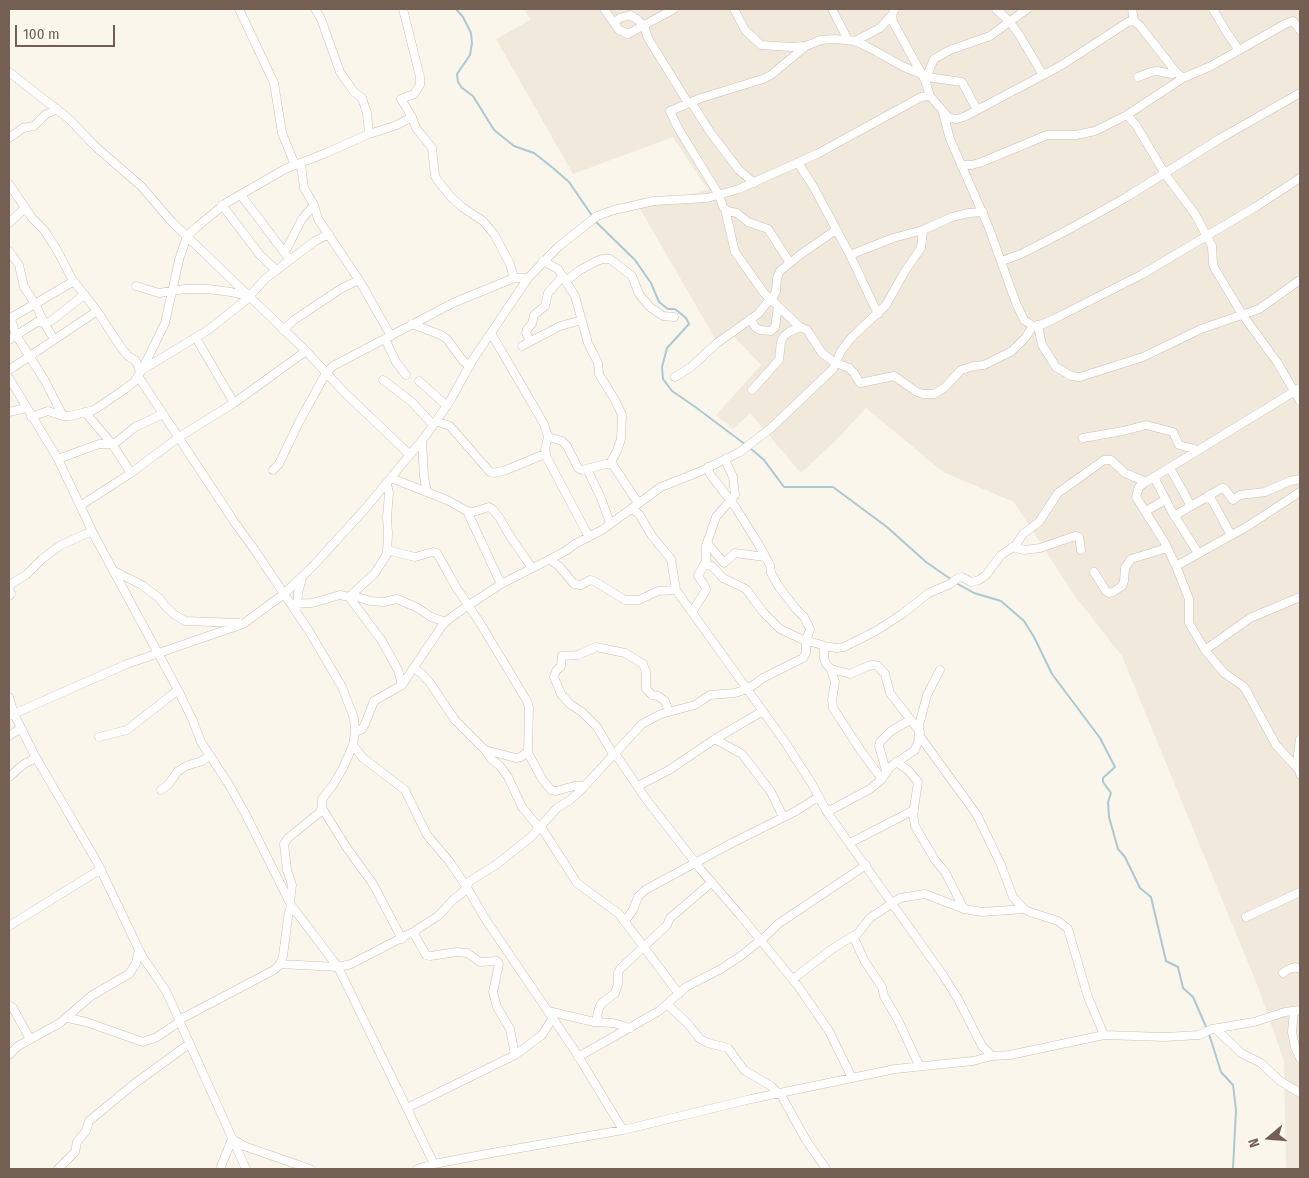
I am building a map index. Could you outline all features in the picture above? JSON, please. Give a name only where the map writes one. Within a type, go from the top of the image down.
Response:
[{"type":"street","points":[[238,9],[274,83],[282,133],[298,164],[304,188],[314,205],[318,219],[359,280],[388,337],[396,362],[406,375]]},
{"type":"street","points":[[403,9],[420,77],[420,85],[414,94],[401,100],[412,117],[416,128],[432,148],[435,176],[438,181],[450,197],[483,220],[494,234],[510,264],[514,278]]},
{"type":"street","points":[[604,9],[622,33],[628,34],[674,9]]},
{"type":"street","points":[[734,9],[745,30],[760,45],[791,48],[806,46],[821,40],[852,40],[925,77],[962,82],[977,110]]},
{"type":"street","points":[[832,9],[852,40]]},
{"type":"street","points":[[996,9],[1010,22],[1043,75]]},
{"type":"street","points":[[925,77],[934,59],[950,50],[990,36],[1027,9]]},
{"type":"street","points":[[1132,9],[1134,21],[1183,78]]},
{"type":"street","points":[[1213,9],[1239,50]]},
{"type":"street","points":[[318,10],[340,72],[354,92],[362,98],[365,105],[370,127],[369,134]]},
{"type":"street","points":[[852,40],[880,28],[894,12]]},
{"type":"street","points":[[894,12],[893,22],[925,77],[930,96],[943,113],[949,118],[957,119],[1071,60],[1122,25],[1134,21]]},
{"type":"street","points":[[614,23],[620,18],[630,15],[644,26],[648,38],[710,132],[739,170],[754,183]]},
{"type":"street","points":[[961,165],[972,165],[982,162],[1046,135],[1085,134],[1111,124],[1183,78],[1195,74],[1280,26],[1293,21],[1300,15]]},
{"type":"street","points":[[1293,21],[1300,30]]},
{"type":"street","points":[[806,46],[771,75],[763,79],[689,102],[670,111],[678,128],[720,195],[735,252],[756,283],[778,307],[800,327],[807,330],[822,353],[836,363],[846,366],[853,371],[860,383],[894,376],[917,392],[934,394],[944,388],[961,370],[984,365],[1012,351],[1035,326],[1107,294],[1207,236],[1300,178]]},
{"type":"street","points":[[1138,77],[1157,71],[1172,74],[1176,72]]},
{"type":"street","points":[[9,72],[75,124],[96,147],[141,186],[172,222],[410,455]]},
{"type":"street","points":[[1002,262],[1064,232],[1300,93]]},
{"type":"street","points":[[12,715],[127,664],[243,624],[284,594],[302,578],[389,481],[422,441],[447,406],[470,366],[528,278],[543,260],[594,218],[614,210],[654,201],[707,198],[754,183],[819,153],[913,100],[930,96]]},
{"type":"street","points":[[9,138],[23,128],[34,126],[45,115],[57,109]]},
{"type":"street","points":[[943,113],[950,139],[983,212],[1024,320],[1035,326],[1042,345],[1056,367],[1071,376],[1080,377],[1143,357],[1188,334],[1259,309],[1300,280]]},
{"type":"street","points":[[1127,115],[1136,125],[1165,174],[1188,204],[1212,246],[1215,269],[1242,314],[1297,390],[1300,401]]},
{"type":"street","points":[[31,417],[48,412],[63,416],[94,410],[134,382],[165,323],[179,260],[187,236],[222,205],[285,169],[412,117]]},
{"type":"street","points":[[798,162],[850,255],[878,314]]},
{"type":"street","points":[[9,184],[58,250],[74,282],[97,310],[120,346],[128,356],[136,361],[163,414],[235,523],[284,594],[294,604],[298,615],[342,686],[354,718],[355,732],[353,745],[343,768],[322,799],[322,808],[347,848],[373,884],[402,939]]},
{"type":"street","points":[[241,195],[290,260]]},
{"type":"street","points":[[222,205],[260,255],[276,270]]},
{"type":"street","points":[[285,252],[302,219],[314,205]]},
{"type":"street","points":[[9,223],[25,208]]},
{"type":"street","points":[[725,209],[736,213],[748,222],[768,229],[790,263]]},
{"type":"street","points":[[850,255],[893,238],[924,230],[952,217],[983,212]]},
{"type":"street","points":[[675,377],[691,367],[718,343],[758,314],[771,300],[776,291],[778,274],[790,263],[836,230]]},
{"type":"street","points":[[355,732],[362,729],[374,701],[402,685],[446,622],[469,604],[500,584],[550,560],[589,537],[632,509],[661,487],[708,468],[748,447],[771,428],[828,374],[851,338],[886,305],[905,271],[921,248],[924,230]]},
{"type":"street","points":[[140,372],[196,338],[230,314],[256,287],[276,270],[315,241],[329,234]]},
{"type":"street","points":[[9,251],[19,265],[24,287],[54,339]]},
{"type":"street","points":[[530,341],[526,333],[527,329],[532,324],[534,315],[545,306],[548,293],[564,278],[602,259],[610,259],[632,276],[639,294],[650,307],[663,316],[674,318]]},
{"type":"street","points":[[543,260],[558,269],[574,296],[588,344],[598,363],[599,374],[622,416],[619,446],[610,464]]},
{"type":"street","points":[[273,470],[282,459],[298,424],[326,373],[335,365],[453,303],[514,278],[528,278]]},
{"type":"street","points":[[283,330],[294,320],[342,288],[359,280]]},
{"type":"street","points":[[63,416],[45,381],[16,335],[10,319],[74,282]]},
{"type":"street","points":[[136,286],[159,293],[185,289],[208,289],[231,292],[248,297]]},
{"type":"street","points":[[9,340],[37,322],[51,321],[84,295]]},
{"type":"street","points":[[750,320],[760,330],[772,331],[775,327],[778,307]]},
{"type":"street","points":[[9,370],[97,310]]},
{"type":"street","points":[[522,346],[560,326],[582,320]]},
{"type":"street","points":[[412,324],[447,339],[470,366]]},
{"type":"street","points":[[752,390],[779,360],[781,342],[784,336],[800,327]]},
{"type":"street","points":[[491,333],[544,424],[548,437],[545,454],[589,537]]},
{"type":"street","points":[[196,338],[234,403]]},
{"type":"street","points":[[80,506],[131,473],[179,437],[234,403],[306,352]]},
{"type":"street","points":[[9,378],[58,459],[92,531],[178,690],[193,721],[200,742],[228,783],[291,903],[338,968],[434,1164]]},
{"type":"street","points":[[383,380],[412,402],[435,423],[450,426],[490,472],[498,472],[545,454]]},
{"type":"street","points":[[420,381],[447,406]]},
{"type":"street","points":[[1297,390],[1146,482],[1139,487],[1136,497],[1146,511],[1176,566],[1189,599],[1189,623],[1204,650],[1224,673],[1246,690],[1276,745],[1299,771]]},
{"type":"street","points":[[9,412],[26,408]]},
{"type":"street","points":[[85,412],[112,444],[131,473]]},
{"type":"street","points":[[58,459],[99,444],[117,442],[135,427],[163,414]]},
{"type":"street","points":[[1083,438],[1146,425],[1173,432],[1179,445],[1198,450]]},
{"type":"street","points":[[548,437],[562,441],[567,446],[578,468],[587,469],[610,464],[615,467],[638,503]]},
{"type":"street","points":[[422,441],[427,492]]},
{"type":"street","points":[[692,612],[706,590],[698,576],[706,559],[707,543],[716,518],[736,495],[734,477],[726,462],[727,458]]},
{"type":"street","points":[[704,565],[712,566],[723,578],[746,589],[763,612],[780,630],[824,646],[844,647],[876,631],[902,614],[928,593],[950,584],[958,578],[971,582],[986,575],[1001,555],[1038,522],[1058,493],[1104,460],[1112,460],[1125,473],[1146,482]]},
{"type":"street","points":[[280,964],[338,968],[351,964],[402,939],[438,916],[463,892],[470,880],[497,864],[540,828],[558,808],[570,800],[584,786],[642,724],[654,717],[695,704],[710,695],[735,693],[752,686],[763,678],[803,658],[806,653],[806,640],[810,629],[807,621],[780,587],[771,573],[770,565],[759,545],[708,468]]},
{"type":"street","points":[[1170,468],[1191,506]]},
{"type":"street","points":[[587,469],[601,498],[610,523]]},
{"type":"street","points":[[1154,477],[1174,516],[1198,553]]},
{"type":"street","points":[[1174,516],[1219,489],[1224,488],[1233,500],[1240,496],[1265,492],[1290,481],[1300,479]]},
{"type":"street","points":[[389,481],[427,492],[474,512],[489,507],[499,517],[532,568]]},
{"type":"street","points":[[350,596],[381,565],[387,554],[389,481]]},
{"type":"street","points":[[1176,566],[1231,536],[1300,492]]},
{"type":"street","points":[[1209,495],[1231,536]]},
{"type":"street","points":[[1146,511],[1165,500]]},
{"type":"street","points":[[632,509],[639,514],[652,536],[671,559],[676,590],[798,762],[827,812],[943,974],[982,1046],[992,1056]]},
{"type":"street","points":[[467,510],[500,584]]},
{"type":"street","points":[[9,596],[11,594],[9,589],[11,584],[26,575],[42,559],[61,545],[92,531]]},
{"type":"street","points":[[1012,547],[1024,550],[1040,548],[1075,536],[1079,537],[1082,550]]},
{"type":"street","points":[[707,543],[724,563],[736,553],[765,557]]},
{"type":"street","points":[[1094,572],[1106,591],[1109,593],[1113,592],[1122,586],[1125,568],[1131,559],[1167,548]]},
{"type":"street","points":[[387,550],[415,557],[433,552],[437,554],[527,701],[529,708],[528,752],[542,779],[551,790],[556,791],[574,786],[584,786]]},
{"type":"street","points":[[550,560],[559,566],[574,584],[582,585],[590,580],[594,581],[625,600],[639,600],[658,591],[676,590]]},
{"type":"street","points":[[114,571],[142,585],[159,598],[175,615],[185,621],[243,624]]},
{"type":"street","points":[[294,604],[302,578]]},
{"type":"street","points":[[294,604],[312,603],[340,596],[350,596],[378,602],[397,599],[418,608],[431,617],[446,622]]},
{"type":"street","points":[[350,596],[382,641],[398,670],[402,685]]},
{"type":"street","points":[[1204,650],[1250,618],[1300,597]]},
{"type":"street","points":[[824,646],[824,658],[835,682],[832,700],[833,708],[861,751],[882,778]]},
{"type":"street","points":[[670,712],[665,701],[658,696],[652,695],[646,689],[646,672],[643,664],[625,653],[596,647],[578,655],[562,656],[561,666],[556,671],[554,677],[561,694],[596,727],[613,753],[696,863],[793,979],[829,1031],[852,1078]]},
{"type":"street","points":[[831,670],[850,674],[873,665],[878,666],[885,674],[890,693],[977,815],[998,859],[1013,897],[1024,909],[1036,915],[1058,921],[1068,929],[1088,997],[1104,1035]]},
{"type":"street","points":[[414,668],[430,683],[455,720],[485,750],[491,760],[500,766],[522,806],[540,828],[577,883],[614,909],[625,920],[679,994]]},
{"type":"street","points":[[827,812],[861,795],[882,778],[886,770],[915,750],[927,695],[940,670]]},
{"type":"street","points":[[99,737],[128,730],[178,690]]},
{"type":"street","points":[[9,697],[12,715],[101,868],[139,950],[166,991],[246,1169]]},
{"type":"street","points":[[638,786],[669,770],[763,711]]},
{"type":"street","points":[[886,770],[879,746],[880,742],[891,731],[910,720]]},
{"type":"street","points":[[9,736],[21,728]]},
{"type":"street","points":[[716,739],[742,754],[771,792],[783,817]]},
{"type":"street","points":[[1299,771],[1300,739]]},
{"type":"street","points":[[353,745],[363,758],[403,788],[427,835],[449,861],[466,886],[486,920],[548,1011],[623,1130]]},
{"type":"street","points":[[485,750],[516,758],[528,752]]},
{"type":"street","points":[[161,790],[169,784],[177,772],[210,756]]},
{"type":"street","points":[[9,777],[24,764],[36,758]]},
{"type":"street","points":[[896,762],[908,770],[918,782],[913,819],[916,829],[935,860],[946,872],[964,910]]},
{"type":"street","points":[[625,920],[633,910],[640,894],[654,884],[818,797]]},
{"type":"street","points":[[68,1018],[86,1022],[143,1042],[157,1037],[179,1021],[274,970],[284,956],[291,903],[292,885],[287,870],[284,848],[286,841],[313,819],[322,808]]},
{"type":"street","points":[[850,843],[914,810]]},
{"type":"street","points":[[578,1058],[659,1011],[686,987],[721,969],[761,940],[784,920],[866,865]]},
{"type":"street","points":[[9,926],[101,868]]},
{"type":"street","points":[[284,888],[287,870]]},
{"type":"street","points":[[599,1022],[597,1017],[601,1004],[618,988],[618,973],[667,925],[670,918],[712,882]]},
{"type":"street","points":[[1246,916],[1300,892]]},
{"type":"street","points":[[793,979],[832,949],[858,933],[870,918],[895,900],[904,897],[925,894],[964,910],[994,912],[1024,909]]},
{"type":"street","points":[[413,932],[426,955],[467,953],[480,962],[496,961],[499,964],[492,992],[497,1007],[510,1029],[515,1055]]},
{"type":"street","points":[[853,936],[866,962],[882,987],[884,996],[898,1020],[919,1066]]},
{"type":"street","points":[[9,1055],[18,1046],[68,1018],[74,1010],[91,996],[129,974],[136,963],[139,950]]},
{"type":"street","points":[[1283,973],[1295,967],[1300,969]]},
{"type":"street","points":[[667,1004],[688,1024],[700,1039],[728,1048],[744,1070],[779,1093],[806,1140],[826,1169]]},
{"type":"street","points":[[9,1005],[13,1008],[30,1039]]},
{"type":"street","points":[[416,1169],[434,1164],[623,1130],[779,1093],[852,1078],[919,1066],[1016,1054],[1104,1035],[1165,1037],[1199,1035],[1214,1029],[1254,1022],[1297,1010],[1292,1032],[1295,1047],[1300,1058]]},
{"type":"street","points":[[548,1011],[630,1028]]},
{"type":"street","points":[[407,1108],[515,1055],[542,1036],[552,1019]]},
{"type":"street","points":[[1214,1029],[1241,1052],[1261,1062],[1280,1081],[1300,1093]]},
{"type":"street","points":[[1292,1032],[1300,1029]]},
{"type":"street","points":[[58,1169],[75,1152],[77,1142],[86,1132],[90,1121],[134,1084],[189,1044]]},
{"type":"street","points":[[978,1059],[982,1046]]},
{"type":"street","points":[[220,1169],[232,1139]]},
{"type":"street","points":[[232,1139],[244,1146],[310,1169]]},
{"type":"shaded area","points":[[524,9],[1300,9],[1300,1169],[1286,1169],[1284,1061],[1258,987],[1122,656],[1074,595],[1014,502],[943,472],[866,408],[801,473],[750,413],[733,429],[716,415],[761,365],[730,332],[717,342],[639,207],[708,190],[673,137],[573,174],[496,39],[530,20]]},
{"type":"waterway","points":[[456,9],[463,17],[471,33],[472,43],[470,55],[457,74],[458,82],[462,88],[473,96],[494,130],[514,146],[534,153],[569,182],[593,217]]},
{"type":"waterway","points":[[595,221],[635,260],[651,283],[659,302],[668,309],[675,309],[686,318],[689,324],[667,348],[662,367],[663,379],[672,391],[746,445]]},
{"type":"waterway","points":[[750,448],[764,460],[784,487],[833,487],[887,527],[926,562],[952,580]]},
{"type":"waterway","points":[[956,583],[974,593],[1001,601],[1024,621],[1052,674],[1100,738],[1115,767],[1103,778],[1103,782],[1111,793],[1108,802],[1109,817],[1118,849],[1125,857],[1140,888],[1151,897],[1166,961],[1178,967],[1183,988],[1193,997],[1207,1029]]},
{"type":"waterway","points":[[1209,1034],[1221,1072],[1233,1085],[1236,1110],[1233,1169]]}]
